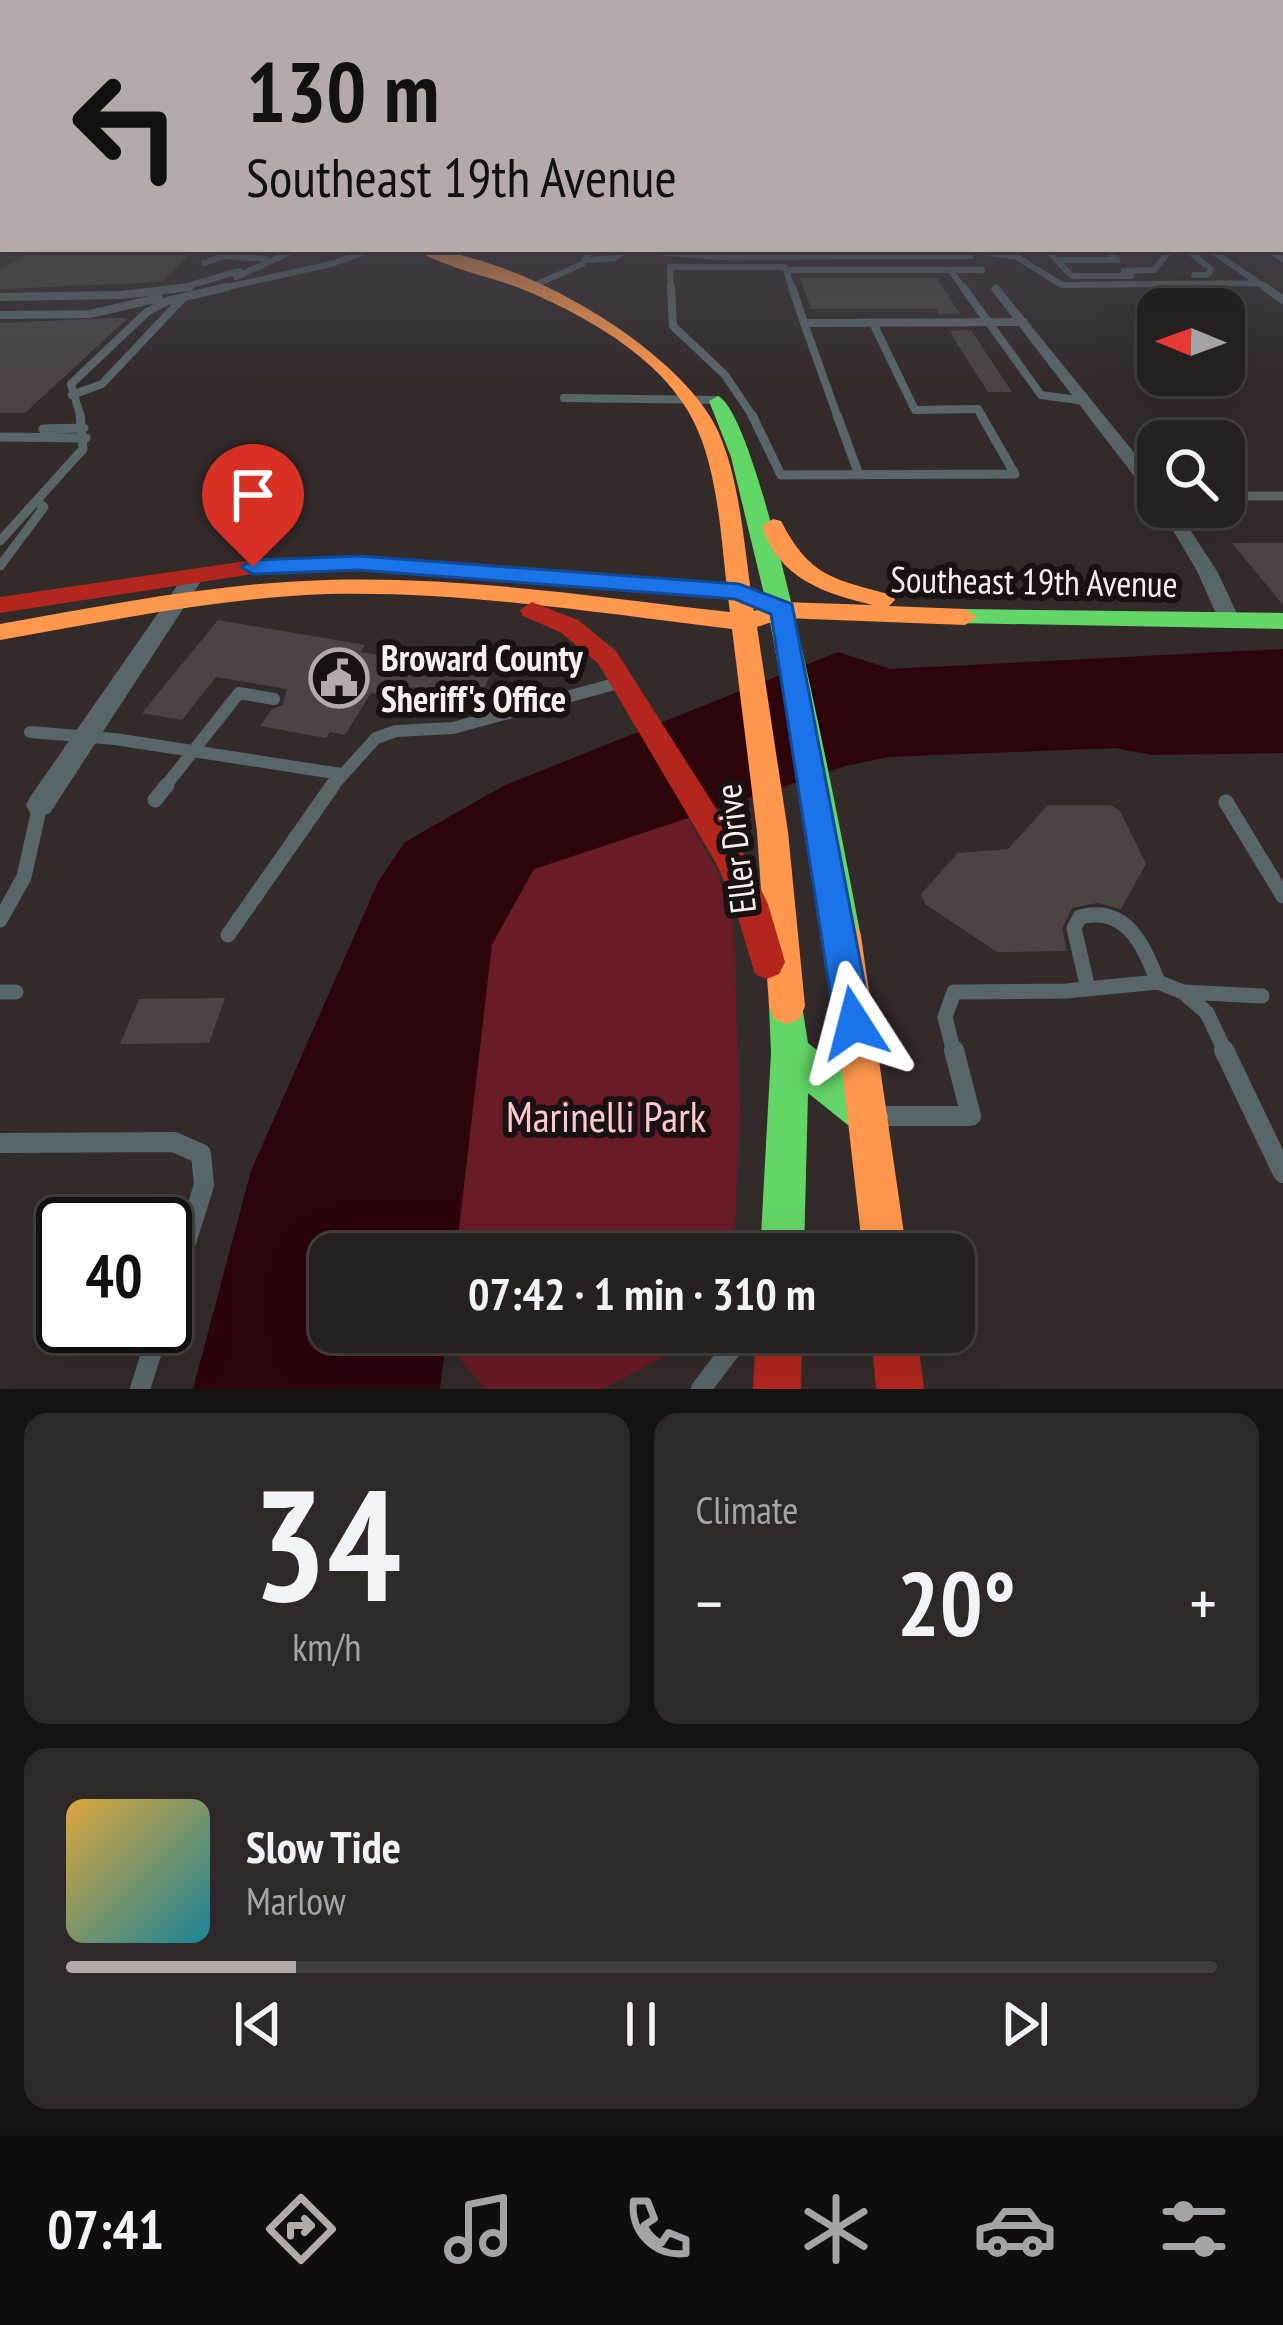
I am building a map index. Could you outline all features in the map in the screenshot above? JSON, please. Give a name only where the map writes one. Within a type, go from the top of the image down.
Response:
[{"type":"street","name":"Eller Drive","points":[[443,254],[543,282],[628,340],[664,370],[714,444],[744,622],[770,828],[790,1053],[783,1233]]},
{"type":"street","name":"Eller Drive","points":[[479,254],[646,332],[696,372],[740,444],[795,664],[882,1233]]},
{"type":"street","points":[[997,288],[1137,467]]},
{"type":"street","points":[[750,482],[771,512],[777,550],[849,593],[929,603],[1146,608],[1184,621]]},
{"type":"street","points":[[1179,528],[1230,622]]},
{"type":"street","name":"Southeast 19th Avenue","points":[[0,605],[288,564],[359,563],[739,592],[783,610]]},
{"type":"street","points":[[40,805],[195,575]]},
{"type":"street","name":"Southeast 19th Avenue","points":[[0,632],[303,588],[464,593],[744,622],[783,610],[1283,621]]},
{"type":"street","points":[[464,593],[546,614],[569,626],[591,641],[623,682],[710,824],[751,904],[790,1053],[868,1116]]},
{"type":"street","points":[[777,1389],[778,1353]]},
{"type":"street","points":[[896,1353],[900,1389]]},
{"type":"lane","points":[[0,297],[159,293],[214,281],[279,254]]},
{"type":"lane","points":[[0,315],[102,313],[216,284],[279,254]]},
{"type":"lane","points":[[0,542],[83,449],[85,433],[72,395],[75,379],[146,312],[184,297],[360,254]]},
{"type":"lane","points":[[587,260],[590,254]]},
{"type":"lane","points":[[543,282],[587,260],[622,254]]},
{"type":"lane","points":[[678,254],[877,254]]},
{"type":"lane","points":[[969,254],[997,288]]},
{"type":"lane","points":[[986,254],[1017,257],[1062,284],[1150,277]]},
{"type":"lane","points":[[1050,254],[1072,276],[1208,275],[1210,269],[1190,254]]},
{"type":"lane","points":[[1079,254],[1085,260]]},
{"type":"lane","points":[[1043,274],[1085,260],[1118,260],[1111,254]]},
{"type":"lane","points":[[1150,277],[1167,254]]},
{"type":"lane","points":[[1216,254],[1283,300]]},
{"type":"lane","points":[[204,262],[230,255],[263,259]]},
{"type":"lane","points":[[873,323],[914,410],[978,409],[1015,474],[781,475],[744,395],[708,353],[673,326],[670,266],[982,270]]},
{"type":"lane","points":[[786,270],[859,475]]},
{"type":"lane","points":[[950,270],[1041,395],[1085,401]]},
{"type":"lane","points":[[1082,271],[1258,283]]},
{"type":"lane","points":[[72,395],[102,384],[184,297]]},
{"type":"lane","points":[[804,323],[1024,322]]},
{"type":"lane","points":[[564,398],[717,400]]},
{"type":"lane","points":[[0,433],[85,433]]},
{"type":"lane","points":[[1245,496],[1283,496]]},
{"type":"lane","points":[[0,566],[39,520],[44,508],[37,502]]},
{"type":"lane","points":[[228,935],[362,749],[396,731],[453,728],[623,682]]},
{"type":"lane","points":[[155,800],[239,693],[274,699]]},
{"type":"lane","points":[[29,732],[340,774]]},
{"type":"lane","points":[[1226,802],[1283,896]]},
{"type":"lane","points":[[0,920],[24,877],[40,805]]},
{"type":"lane","points":[[1088,989],[1074,928],[1080,917],[1096,912],[1116,916],[1131,928],[1158,982]]},
{"type":"lane","points":[[868,1116],[971,1116],[945,1017],[954,992],[1158,982],[1183,992],[1262,996]]},
{"type":"lane","points":[[1183,992],[1207,1013],[1283,1172]]},
{"type":"lane","points":[[0,1143],[174,1142],[201,1154],[204,1185],[192,1223]]},
{"type":"lane","points":[[140,1389],[151,1353]]},
{"type":"lane","points":[[701,1389],[728,1353]]},
{"type":"green space","name":"Marinelli Park","points":[[688,818],[717,871],[733,921],[740,1109],[735,1233],[458,1233],[492,944],[534,869]]},
{"type":"green space","points":[[455,1353],[671,1353],[603,1389],[485,1389]]},
{"type":"shaded area","points":[[1283,649],[1283,753],[1152,755],[1115,748],[889,757],[845,766],[534,869],[492,944],[458,1233],[309,1233],[309,1353],[444,1353],[440,1389],[193,1389],[251,1171],[378,882],[405,842],[503,786],[838,652],[891,669]]},
{"type":"building","points":[[24,254],[191,254],[161,282],[0,289],[0,271]]},
{"type":"building","points":[[800,278],[937,278],[960,314],[939,314],[936,309],[811,309]]},
{"type":"building","points":[[128,318],[25,413],[0,413],[0,323]]},
{"type":"building","points":[[971,330],[1012,392],[988,392],[949,331]]},
{"type":"building","points":[[1232,543],[1283,543],[1283,605]]},
{"type":"building","points":[[218,620],[365,645],[361,652],[492,672],[473,710],[371,693],[345,735],[330,732],[326,738],[260,726],[272,709],[283,705],[287,689],[216,677],[182,720],[142,713]]},
{"type":"building","points":[[1048,805],[1111,805],[1120,811],[1146,864],[1121,909],[1097,903],[1072,908],[1062,929],[1067,951],[997,952],[925,904],[921,894],[958,853],[1008,849]]},
{"type":"building","points":[[225,998],[209,1043],[120,1044],[139,999]]},
{"type":"traffic: fast","points":[[718,401],[741,457],[787,635],[844,936]]},
{"type":"traffic: fast","points":[[521,575],[739,592],[758,600]]},
{"type":"traffic: fast","points":[[965,617],[1283,621]]},
{"type":"traffic: fast","points":[[783,1233],[790,1053],[787,1006]]},
{"type":"traffic: fast","points":[[787,1039],[790,1053],[868,1116]]},
{"type":"traffic: slow","points":[[436,254],[537,290],[610,328],[672,380],[706,427],[721,476],[758,716],[787,1006]]},
{"type":"traffic: slow","points":[[773,526],[778,543],[800,568],[831,585],[883,600]]},
{"type":"traffic: slow","points":[[0,632],[203,598],[378,586],[483,592],[744,622],[783,610],[965,617]]},
{"type":"traffic: slow","points":[[844,936],[882,1233]]},
{"type":"traffic: jam","points":[[0,605],[253,567],[340,563]]},
{"type":"traffic: jam","points":[[532,610],[569,626],[607,657],[729,856],[751,904],[767,962]]},
{"type":"traffic: jam","points":[[777,1389],[778,1353]]},
{"type":"traffic: jam","points":[[896,1353],[900,1389]]},
{"type":"place","name":"Broward County Sheriff's Office","points":[[339,678]]},
{"type":"route","points":[[253,567],[359,563],[739,592],[783,610],[854,1023]]}]
